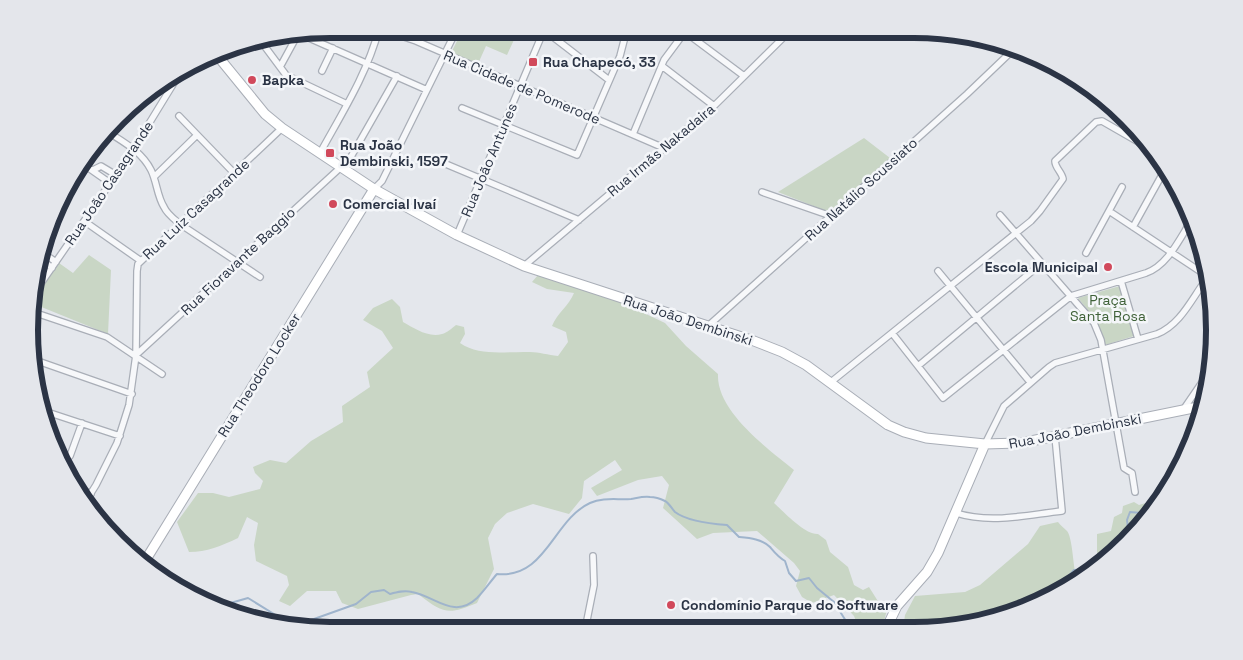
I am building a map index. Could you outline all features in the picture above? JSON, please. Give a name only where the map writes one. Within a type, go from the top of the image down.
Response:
[{"type":"main road","name":"Rua João Dembinski","points":[[221,59],[261,110],[282,128],[374,189],[457,234],[524,266],[782,352],[831,382],[875,417],[904,432],[926,438],[985,444],[1021,443],[1196,408]]},
{"type":"main road","name":"Rua Theodoro Locker","points":[[147,558],[374,189]]},
{"type":"main road","points":[[889,622],[897,606],[932,563],[985,444]]},
{"type":"street","points":[[309,38],[427,90]]},
{"type":"street","points":[[320,153],[368,64],[376,38]]},
{"type":"street","name":"Rua Cidade de Pomerode","points":[[407,38],[664,148]]},
{"type":"street","points":[[374,189],[382,181],[453,38]]},
{"type":"street","name":"Rua João Antunes","points":[[457,234],[541,38]]},
{"type":"street","points":[[554,38],[609,80]]},
{"type":"street","points":[[462,108],[577,156],[621,53],[625,38]]},
{"type":"street","points":[[633,134],[662,66],[679,38]]},
{"type":"street","points":[[694,38],[744,76]]},
{"type":"street","name":"Rua Irmãs Nakadaira","points":[[524,266],[714,106],[783,38]]},
{"type":"street","points":[[280,67],[296,40]]},
{"type":"street","points":[[264,45],[290,77],[347,104]]},
{"type":"street","points":[[322,71],[333,48]]},
{"type":"street","name":"Rua Natálio Scussiato","points":[[708,326],[967,94],[1009,54]]},
{"type":"street","points":[[662,66],[714,106]]},
{"type":"street","name":"Rua Fioravante Baggio","points":[[136,355],[342,168],[397,76]]},
{"type":"street","name":"Rua João Casagrande","points":[[41,283],[134,149],[174,83]]},
{"type":"street","points":[[179,116],[234,173]]},
{"type":"street","points":[[831,382],[1016,233],[1040,211],[1062,182],[1063,177],[1055,165],[1055,161],[1096,122],[1100,120],[1136,140]]},
{"type":"street","name":"Rua Luiz Casagrande","points":[[91,494],[120,436],[132,394],[136,355],[136,271],[141,261],[282,128]]},
{"type":"street","points":[[112,135],[134,149],[146,162],[154,177],[164,207],[180,224],[260,277]]},
{"type":"street","points":[[154,177],[197,135]]},
{"type":"street","points":[[440,162],[579,220]]},
{"type":"street","points":[[93,170],[101,166],[116,175]]},
{"type":"street","points":[[87,167],[110,183]]},
{"type":"street","points":[[1133,227],[1161,176]]},
{"type":"street","points":[[1086,253],[1122,187]]},
{"type":"street","points":[[762,192],[831,216]]},
{"type":"street","points":[[1109,211],[1200,271]]},
{"type":"street","points":[[1000,215],[1094,323],[1100,334],[1124,468],[1132,472],[1136,492]]},
{"type":"street","points":[[84,221],[141,261]]},
{"type":"street","points":[[892,333],[943,398],[1071,296],[1156,269],[1187,229]]},
{"type":"street","points":[[46,257],[54,265]]},
{"type":"street","points":[[46,261],[54,265]]},
{"type":"street","points":[[918,366],[1042,263]]},
{"type":"street","points":[[938,271],[1030,382]]},
{"type":"street","points":[[1121,281],[1138,339]]},
{"type":"street","points":[[985,444],[1004,406],[1052,364],[1157,334],[1169,328],[1180,317],[1202,284]]},
{"type":"street","points":[[38,314],[107,337],[162,374]]},
{"type":"street","points":[[39,362],[132,394]]},
{"type":"street","points":[[1183,410],[1200,385]]},
{"type":"street","points":[[49,413],[120,436]]},
{"type":"street","points":[[70,456],[82,423]]},
{"type":"street","points":[[956,512],[974,518],[989,519],[1062,511],[1055,436]]},
{"type":"street","points":[[86,492],[91,494]]},
{"type":"street","points":[[587,622],[594,585],[593,556]]},
{"type":"green space","points":[[458,38],[515,38],[507,55],[486,46],[477,66],[451,53]]},
{"type":"green space","points":[[864,138],[890,158],[831,213],[778,192]]},
{"type":"green space","points":[[89,255],[111,270],[108,334],[39,306],[40,289],[59,263],[73,273]]},
{"type":"green space","points":[[538,275],[625,304],[665,323],[686,346],[718,374],[725,402],[734,415],[758,440],[794,470],[774,503],[801,527],[818,534],[826,540],[830,552],[848,567],[854,585],[863,590],[869,587],[881,606],[889,602],[884,622],[856,622],[854,616],[834,595],[812,603],[802,597],[796,586],[800,571],[794,563],[757,531],[713,533],[697,539],[663,508],[669,485],[662,476],[638,480],[597,496],[591,488],[622,470],[615,460],[584,481],[582,498],[569,514],[533,504],[507,513],[495,524],[488,538],[494,569],[477,603],[452,611],[434,606],[418,594],[358,609],[342,603],[336,591],[307,591],[290,606],[279,601],[289,585],[287,576],[256,561],[254,545],[258,523],[247,517],[238,538],[214,548],[189,552],[177,522],[198,493],[213,493],[229,497],[260,489],[263,481],[255,473],[253,467],[270,460],[286,463],[311,441],[343,422],[342,406],[370,387],[367,372],[393,348],[382,331],[363,320],[373,308],[392,299],[400,307],[403,322],[421,332],[432,335],[444,333],[456,325],[464,327],[465,334],[460,343],[476,350],[485,352],[533,352],[558,356],[568,342],[566,332],[552,326],[574,293],[547,289],[532,282]]},
{"type":"green space","name":"Praça Santa Rosa","points":[[1120,286],[1134,336],[1105,345],[1098,325],[1078,298]]},
{"type":"green space","points":[[1134,502],[1139,505],[1150,502],[1120,537],[1097,557],[1097,534],[1111,531],[1114,517],[1122,513],[1123,506]]},
{"type":"green space","points":[[1058,522],[1067,531],[1075,571],[1080,570],[1042,592],[989,613],[951,620],[904,622],[905,615],[915,596],[965,592],[980,585],[1028,544],[1040,526]]},
{"type":"waterway","points":[[305,621],[356,604],[371,592],[384,590],[390,594],[403,591],[412,592],[452,607],[469,604],[480,595],[497,574],[514,573],[527,567],[538,558],[577,511],[590,503],[605,499],[648,497],[665,501],[675,512],[686,518],[727,525],[739,537],[756,539],[767,544],[785,561],[789,573],[796,581],[809,578],[817,588],[834,602],[847,622]]},
{"type":"waterway","points":[[1128,528],[1127,520],[1130,512],[1141,513]]},
{"type":"waterway","points":[[1066,579],[1074,570],[1081,570]]},
{"type":"waterway","points":[[228,604],[248,598],[281,618]]},
{"type":"place","name":"Rua Chapecó, 33","points":[[533,62]]},
{"type":"place","name":"Bapka","points":[[252,80]]},
{"type":"place","name":"Rua João Dembinski, 1597","points":[[330,153]]},
{"type":"place","name":"Comercial Ivaí","points":[[333,204]]},
{"type":"place","name":"Escola Municipal","points":[[1108,267]]},
{"type":"place","name":"Condomínio Parque do Software","points":[[671,605]]}]
